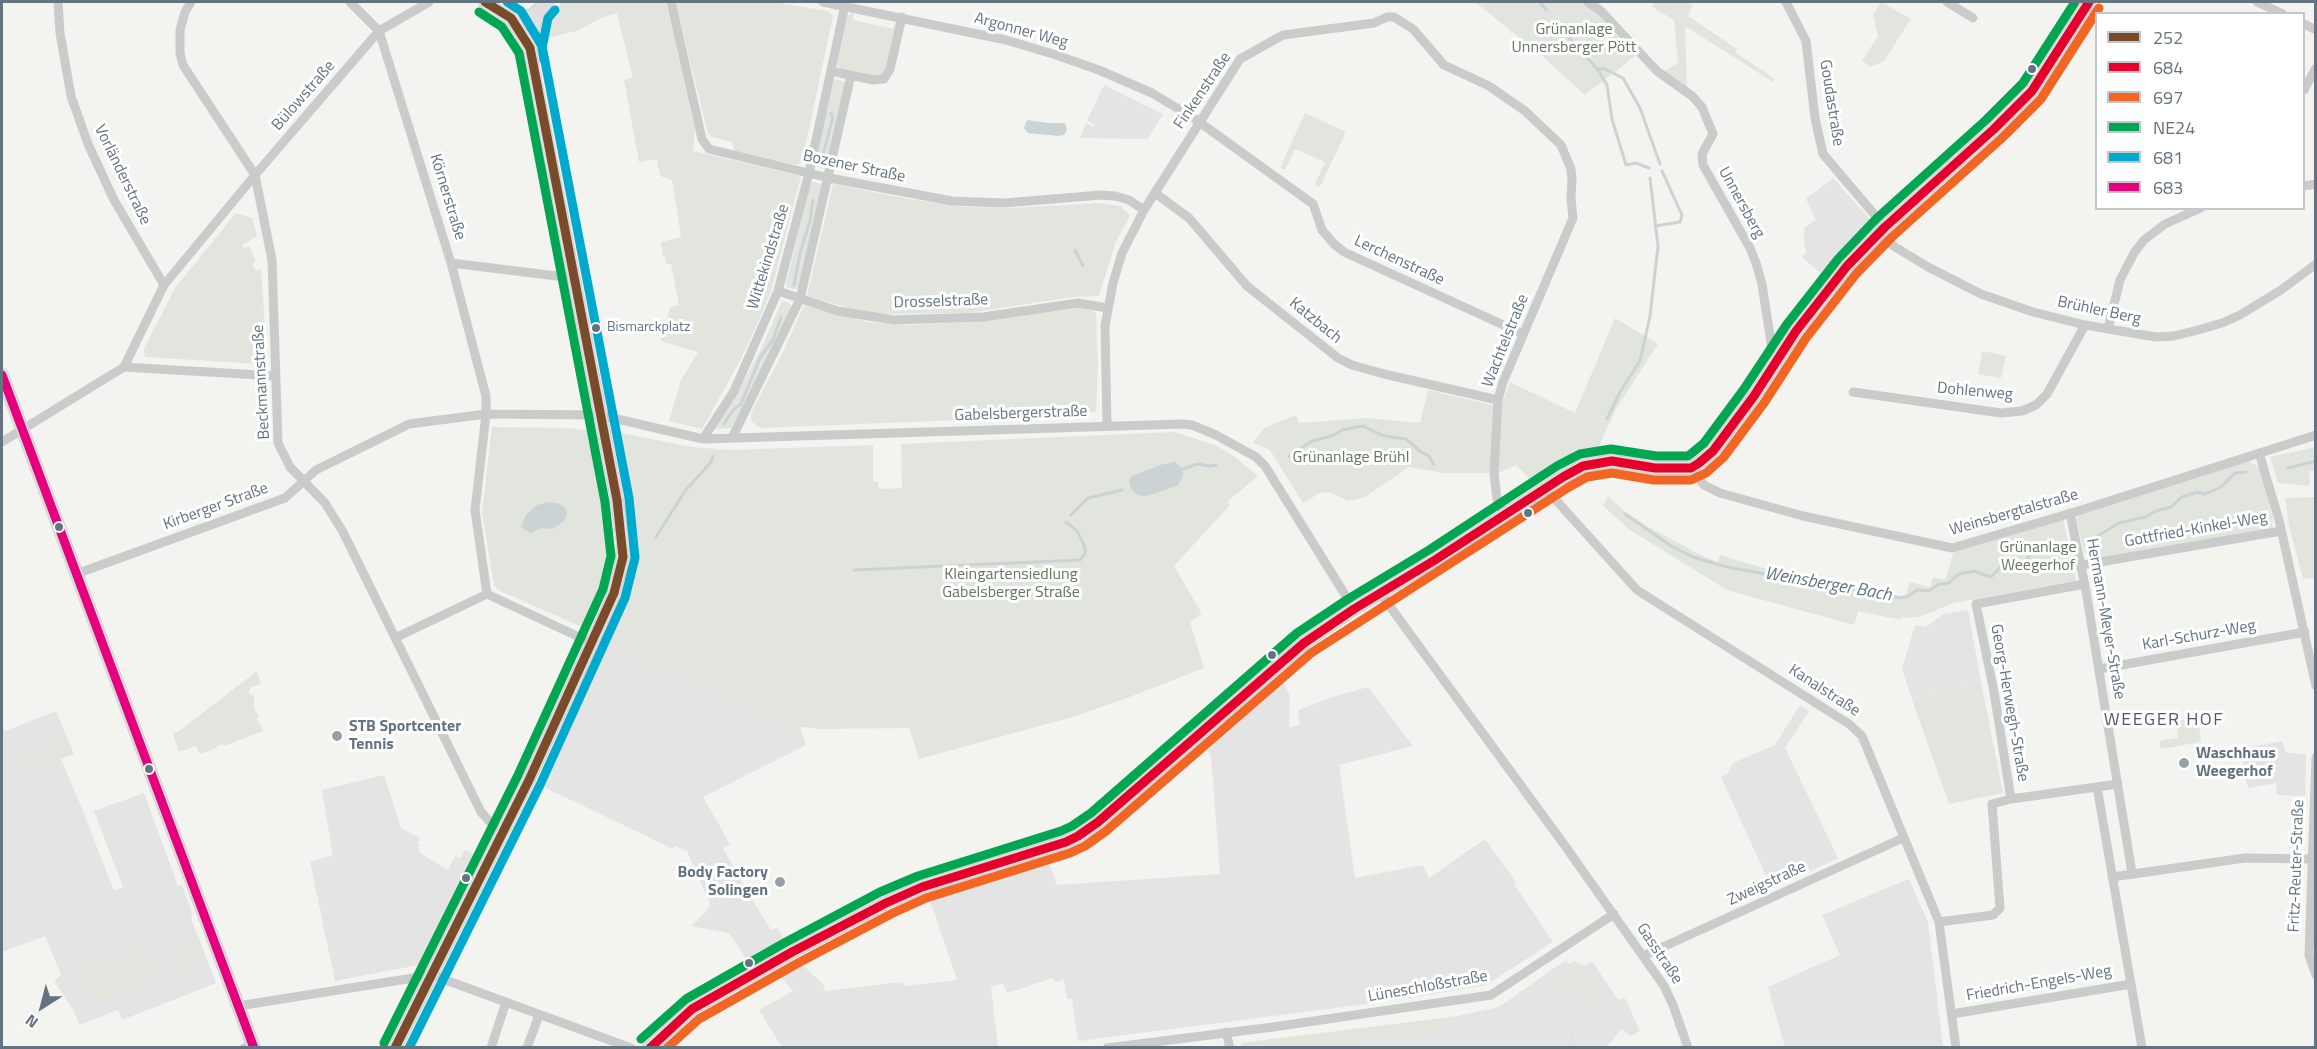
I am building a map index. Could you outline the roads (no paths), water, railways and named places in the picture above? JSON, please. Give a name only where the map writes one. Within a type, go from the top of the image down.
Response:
[{"type":"main road","points":[[395,1047],[504,830],[592,643],[617,585],[623,544],[617,500],[530,48],[512,18],[485,2]]},
{"type":"main road","points":[[512,18],[527,17],[537,12],[547,2]]},
{"type":"main road","points":[[649,1047],[692,1009],[792,952],[922,887],[1066,842],[1078,836],[1098,822],[1304,643],[1354,609],[1583,466],[1612,461],[1655,468],[1691,468],[1713,451],[1796,331],[1839,275],[1881,231],[1994,129],[2032,91],[2089,2]]},
{"type":"main road","points":[[530,48],[537,12]]},
{"type":"main road","points":[[2,375],[238,1006],[250,1046]]},
{"type":"street","name":"Vorländerstraße","points":[[57,2],[71,96],[88,144],[114,200],[164,285]]},
{"type":"street","name":"Beckmannstraße","points":[[191,2],[185,12],[180,30],[180,53],[183,65],[255,175],[272,260],[278,443],[290,467],[326,503],[335,518],[483,815],[504,830]]},
{"type":"street","name":"Körnerstraße","points":[[350,2],[379,31],[451,263],[486,396],[486,414]]},
{"type":"street","name":"Bülowstraße","points":[[124,367],[164,285],[255,175],[379,31],[429,2]]},
{"type":"street","name":"Bozener Straße","points":[[671,2],[702,139],[711,149],[829,178],[952,201],[1004,203],[1101,195],[1129,200],[1144,210]]},
{"type":"street","name":"Argonner Weg","points":[[823,2],[1006,40],[1099,70],[1152,93],[1200,122]]},
{"type":"street","name":"Unnersberg","points":[[1588,2],[1600,11],[1657,71],[1702,106],[1713,135],[1702,154],[1703,165],[1756,263],[1776,363]]},
{"type":"street","name":"Goudastraße","points":[[1786,2],[1806,41],[1815,118],[1823,154],[1881,231]]},
{"type":"street","points":[[1947,2],[1973,18]]},
{"type":"street","points":[[2257,2],[2279,12]]},
{"type":"street","name":"Wittekindstraße","points":[[704,439],[734,391],[778,291],[809,173],[845,5]]},
{"type":"street","points":[[831,71],[878,80],[885,77],[890,69],[902,17]]},
{"type":"street","name":"Finkenstraße","points":[[1107,425],[1104,341],[1107,308],[1122,253],[1144,210],[1240,59],[1283,35],[1394,17],[1413,29],[1444,65],[1489,86],[1510,99],[1546,129],[1561,145],[1572,174],[1570,199],[1573,218]]},
{"type":"street","points":[[2305,88],[2316,68]]},
{"type":"street","points":[[732,438],[800,298],[851,75]]},
{"type":"street","name":"Lerchenstraße","points":[[1200,122],[1313,204],[1322,230],[1344,252],[1523,334]]},
{"type":"street","name":"Katzbach","points":[[1155,193],[1195,224],[1247,286],[1338,358],[1352,365],[1384,374],[1498,400]]},
{"type":"street","points":[[2108,329],[2120,280],[2134,253],[2144,240],[2165,224],[2196,210]]},
{"type":"street","name":"Wachtelstraße","points":[[1504,516],[1497,499],[1494,473],[1498,400],[1503,382],[1573,218]]},
{"type":"street","name":"Brühler Berg","points":[[1881,231],[1928,267],[1981,294],[2033,312],[2136,335],[2174,336],[2222,323],[2262,303],[2316,264]]},
{"type":"street","points":[[451,263],[573,278]]},
{"type":"street","name":"Drosselstraße","points":[[778,291],[838,311],[894,320],[983,317],[1078,303],[1107,308]]},
{"type":"street","name":"Dohlenweg","points":[[1853,392],[2001,413],[2022,411],[2036,405],[2047,394],[2085,325]]},
{"type":"street","points":[[2,442],[124,367],[276,375]]},
{"type":"street","points":[[486,414],[475,510],[487,594]]},
{"type":"street","name":"Kirberger Straße","points":[[76,574],[285,498],[316,470],[409,424],[486,414],[600,415]]},
{"type":"street","name":"Gabelsbergerstraße","points":[[600,415],[704,439],[1164,423],[1192,425],[1256,457],[1278,485],[1354,609]]},
{"type":"street","name":"Weinsbergtalstraße","points":[[1691,468],[1704,485],[1720,493],[1803,516],[1945,548],[1959,547],[2316,435]]},
{"type":"street","points":[[2259,453],[2281,531],[2316,686]]},
{"type":"street","name":"Kanalstraße","points":[[1545,488],[1637,590],[1858,731],[1866,741],[1903,838],[1939,922],[1956,1047]]},
{"type":"street","name":"Hermann-Meyer-Straße","points":[[2070,513],[2082,565],[2132,873]]},
{"type":"street","name":"Gottfried-Kinkel-Weg","points":[[2082,565],[2281,531]]},
{"type":"street","name":"Georg-Herwegh-Straße","points":[[1939,922],[1993,915],[2001,908],[1991,808],[1996,802],[2011,799],[1994,693],[1976,604],[2085,584]]},
{"type":"street","name":"Gasstraße","points":[[1380,593],[1664,986],[1688,1047]]},
{"type":"street","points":[[395,638],[487,594]]},
{"type":"street","points":[[487,594],[592,643]]},
{"type":"street","name":"Karl-Schurz-Weg","points":[[2099,669],[2305,632]]},
{"type":"street","name":"Fritz-Reuter-Straße","points":[[2316,757],[2310,955],[2316,975]]},
{"type":"street","points":[[2011,799],[2118,784]]},
{"type":"street","points":[[2097,787],[2142,1047]]},
{"type":"street","name":"Zweigstraße","points":[[1643,956],[1903,838]]},
{"type":"street","points":[[2112,877],[2245,858],[2312,859]]},
{"type":"street","name":"Lüneschloßstraße","points":[[1107,1047],[1491,995],[1614,914]]},
{"type":"street","points":[[238,1006],[432,975],[631,1047]]},
{"type":"street","name":"Friedrich-Engels-Weg","points":[[1952,1014],[2131,984]]},
{"type":"street","points":[[491,1047],[506,1002]]},
{"type":"street","points":[[527,1047],[539,1015]]},
{"type":"street","points":[[1226,1032],[1230,1047]]},
{"type":"waterway","points":[[1540,2],[1546,10]]},
{"type":"waterway","points":[[1554,21],[1598,70],[1607,85],[1612,119],[1626,165],[1636,163],[1649,168]]},
{"type":"waterway","points":[[1598,70],[1603,68],[1623,78],[1640,108],[1660,164]]},
{"type":"waterway","points":[[823,164],[822,158],[833,117],[831,113]]},
{"type":"waterway","points":[[1655,226],[1680,222],[1682,215],[1662,171]]},
{"type":"waterway","points":[[1607,419],[1620,392],[1640,361],[1650,316],[1658,246],[1650,178]]},
{"type":"waterway","points":[[794,285],[813,200]]},
{"type":"waterway","points":[[1075,250],[1083,266]]},
{"type":"waterway","points":[[724,424],[732,411],[741,404],[760,358],[773,340],[781,317]]},
{"type":"waterway","name":"Weinsberger Bach","points":[[1289,457],[1310,442],[1334,435],[1342,430],[1363,426],[1384,436],[1406,439],[1429,456],[1434,465]]},
{"type":"waterway","points":[[656,537],[685,491],[711,462],[713,456]]},
{"type":"waterway","name":"Weinsberger Bach","points":[[2288,468],[2316,461]]},
{"type":"waterway","name":"Weinsberger Bach","points":[[1180,470],[1197,464],[1216,465]]},
{"type":"waterway","name":"Weinsberger Bach","points":[[2091,540],[2119,523],[2145,517],[2171,507],[2182,497],[2197,492],[2205,494],[2221,487],[2235,473],[2246,472]]},
{"type":"waterway","name":"Weinsberger Bach","points":[[1071,515],[1088,498],[1122,490]]},
{"type":"waterway","name":"Weinsberger Bach","points":[[1625,514],[1671,546],[1693,557],[1727,567],[1900,598],[1909,596],[1917,590],[1929,591],[1939,584],[1949,583],[1959,574],[1974,571],[1991,577],[2005,562],[2024,564],[2037,544],[2058,545]]},
{"type":"waterway","name":"Weinsberger Bach","points":[[854,570],[1080,560],[1085,554],[1085,547],[1077,531],[1066,522]]},
{"type":"place","name":"Bismarckplatz","points":[[596,328]]},
{"type":"place","name":"STB Sportcenter Tennis","points":[[337,736]]},
{"type":"place","name":"Waschhaus Weegerhof","points":[[2184,763]]},
{"type":"place","name":"Body Factory Solingen","points":[[780,882]]},
{"type":"district","name":"WEEGER HOF","points":[[2164,721]]},
{"type":"park label","name":"Grünanlage Unnersberger Pött","points":[[1574,39]]},
{"type":"park label","name":"Grünanlage Brühl","points":[[1351,458]]},
{"type":"park label","name":"Grünanlage Weegerhof","points":[[2038,557]]},
{"type":"park label","name":"Kleingartensiedlung Gabelsberger Straße","points":[[1011,584]]}]
